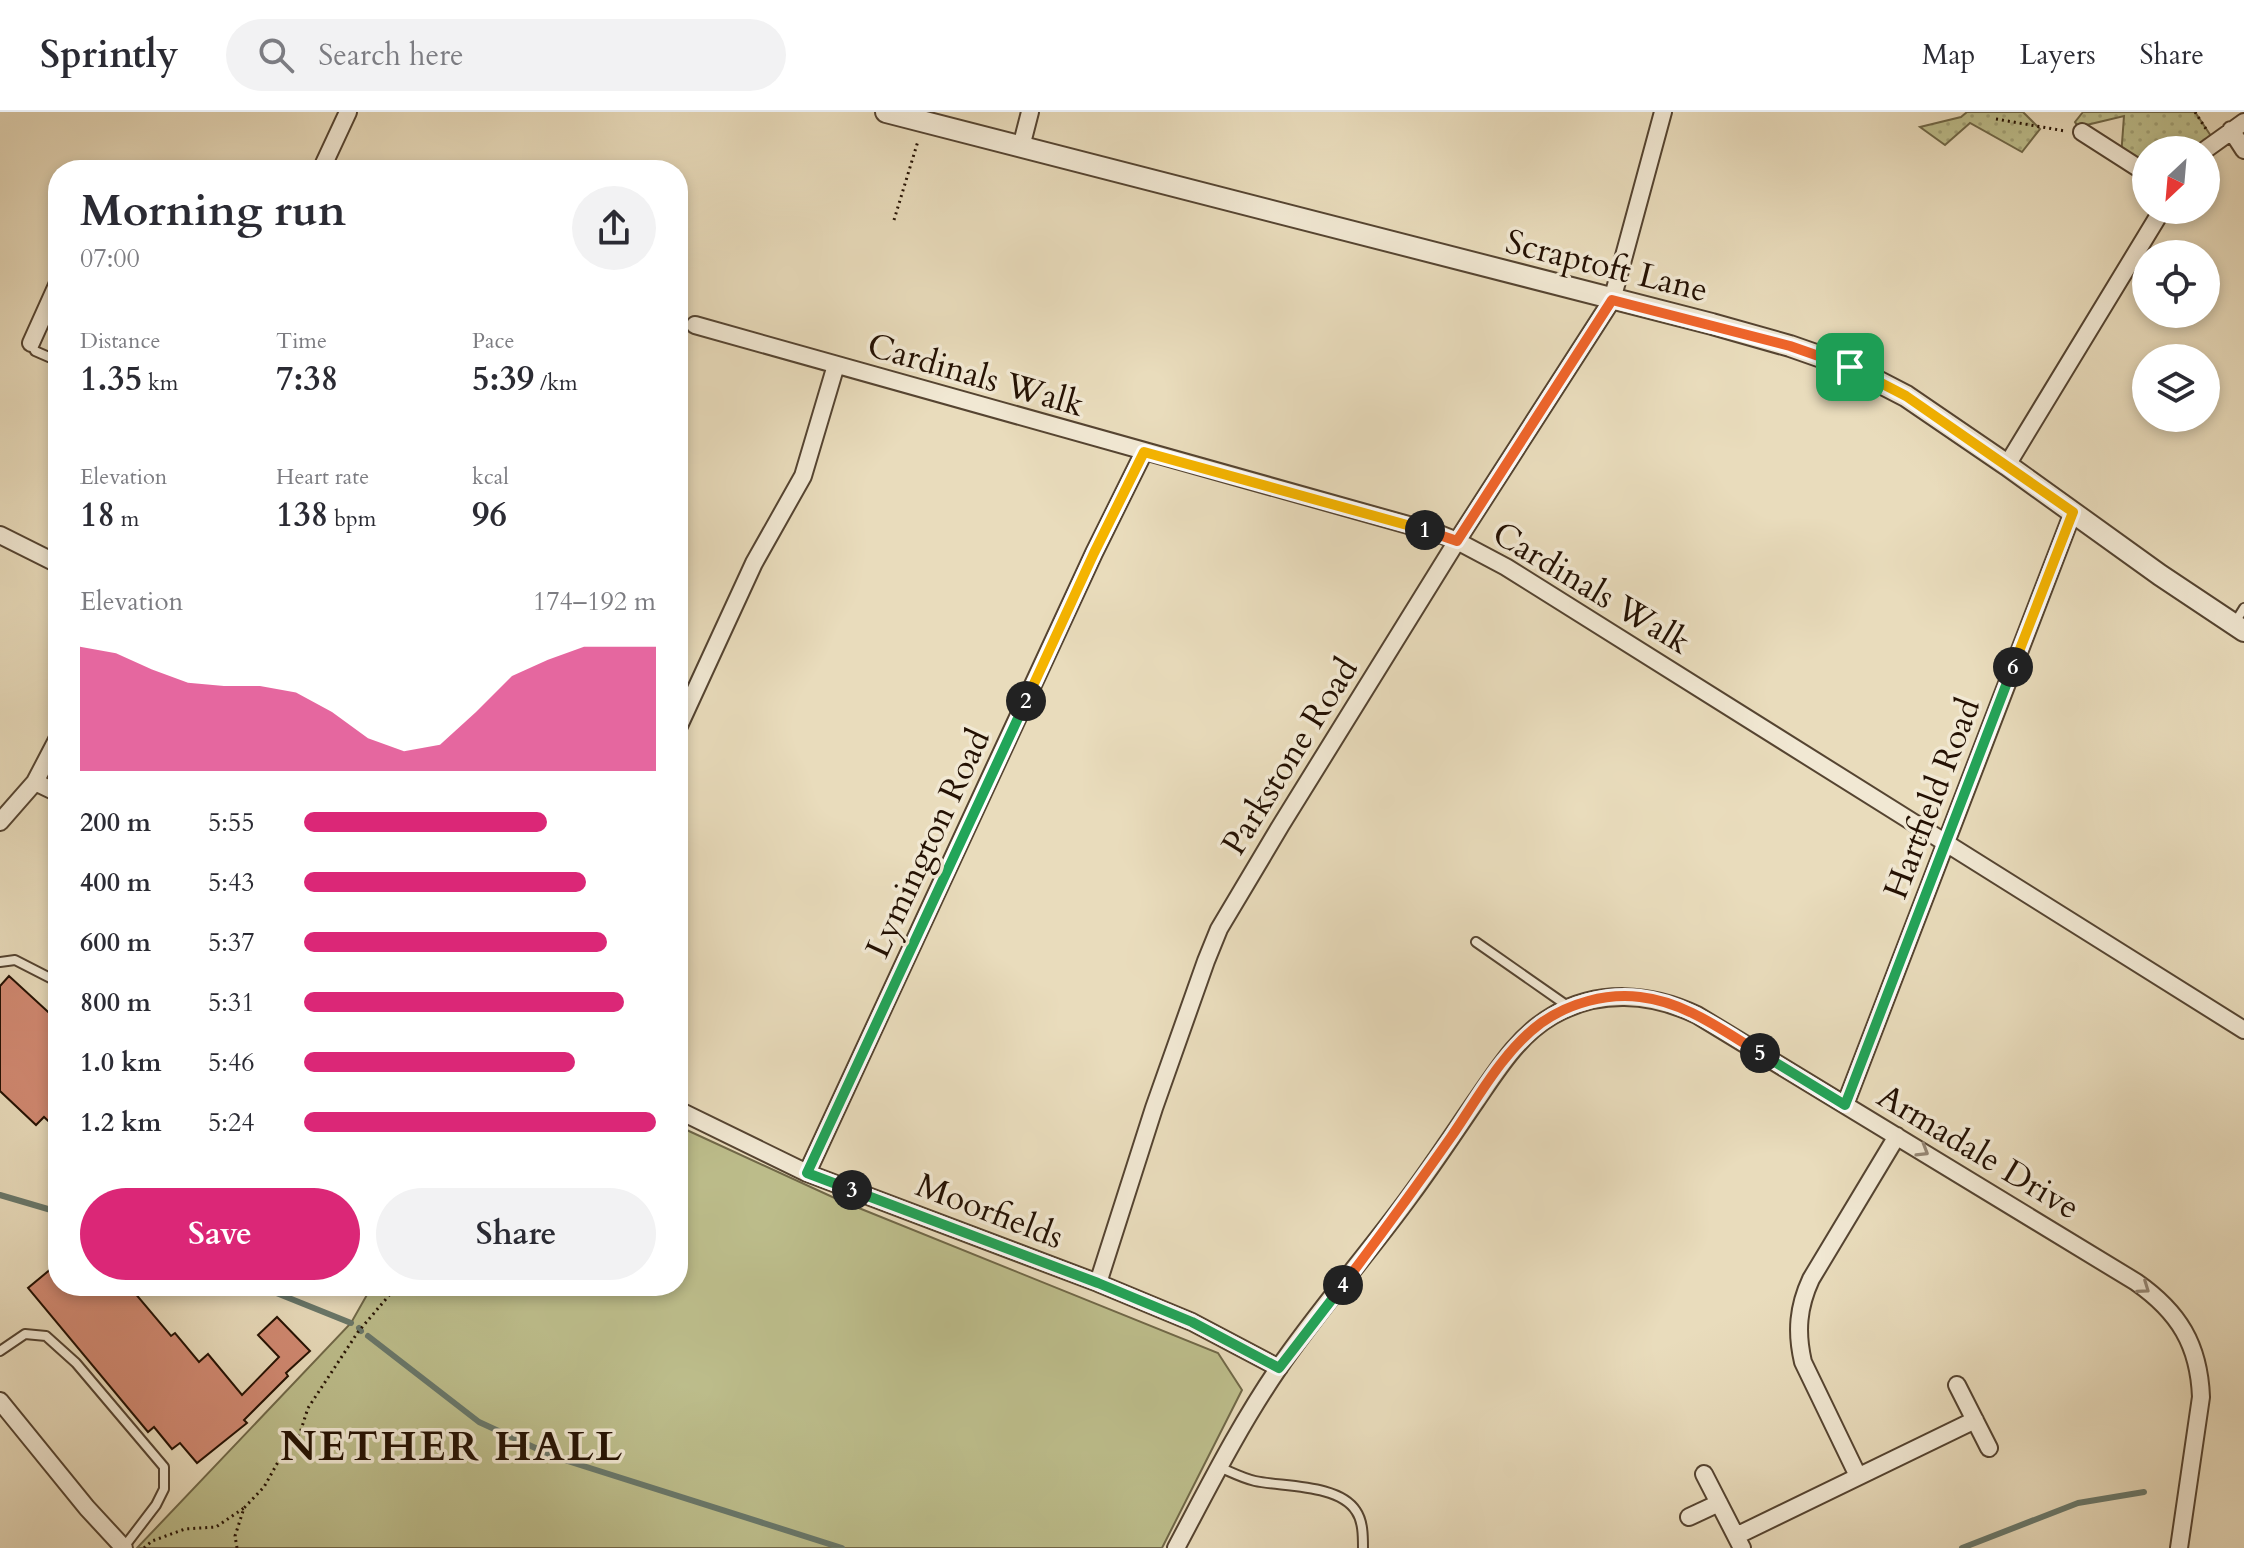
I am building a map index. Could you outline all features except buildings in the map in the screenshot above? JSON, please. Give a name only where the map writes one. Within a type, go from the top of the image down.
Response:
[{"type":"street","points":[[326,160],[348,112]]},
{"type":"street","name":"Scraptoft Lane","points":[[886,112],[1790,346],[1850,367],[1906,396],[2073,512],[2240,621]]},
{"type":"street","points":[[1021,147],[1030,112]]},
{"type":"street","name":"Parkstone Road","points":[[1098,1283],[1154,1108],[1219,929],[1457,541],[1612,300],[1663,112]]},
{"type":"street","points":[[2220,139],[2237,126],[2244,150]]},
{"type":"street","points":[[2082,132],[2132,164]]},
{"type":"street","points":[[2007,465],[2153,224]]},
{"type":"street","points":[[31,343],[48,305]]},
{"type":"street","name":"Cardinals Walk","points":[[695,325],[1376,515],[1457,541],[1506,567],[2244,1030]]},
{"type":"street","points":[[688,706],[754,563],[803,476],[836,365]]},
{"type":"street","name":"Lymington Road","points":[[807,1173],[1094,553],[1144,452]]},
{"type":"street","name":"Hartfield Road","points":[[1845,1105],[2073,512]]},
{"type":"street","points":[[0,535],[48,559]]},
{"type":"street","points":[[0,822],[35,782],[48,757]]},
{"type":"street","points":[[35,782],[48,788]]},
{"type":"street","name":"Armadale Drive","points":[[1176,1548],[1248,1416],[1279,1368],[1410,1196],[1509,1054],[1543,1022],[1570,1007],[1619,996],[1679,1006],[1697,1015],[2136,1282],[2159,1299],[2178,1320],[2195,1354],[2201,1397],[2179,1548]]},
{"type":"street","name":"Moorfields","points":[[688,1115],[807,1173],[1098,1283],[1192,1322],[1279,1368]]},
{"type":"street","points":[[1858,1476],[1803,1362],[1799,1347],[1799,1318],[1811,1279],[1897,1136]]},
{"type":"street","points":[[1957,1385],[1989,1448]]},
{"type":"street","points":[[0,1401],[87,1508],[124,1548]]},
{"type":"street","points":[[1704,1474],[1739,1542],[1858,1476],[1975,1420]]},
{"type":"street","points":[[1689,1517],[1719,1503]]},
{"type":"lane","points":[[31,343],[35,351],[48,357]]},
{"type":"lane","points":[[1476,942],[1570,1007]]},
{"type":"lane","points":[[0,962],[15,960],[48,977]]},
{"type":"lane","points":[[0,1351],[25,1334],[46,1336],[76,1363],[164,1467],[164,1489],[124,1548]]},
{"type":"lane","points":[[1219,1467],[1255,1481],[1334,1494],[1357,1511],[1363,1548]]},
{"type":"path","points":[[1996,119],[2065,132]]},
{"type":"path","points":[[894,220],[924,122]]},
{"type":"path","points":[[144,1548],[152,1541],[185,1529],[216,1527],[244,1508],[264,1487],[282,1455],[300,1433],[308,1408],[358,1332],[389,1296]]},
{"type":"path","points":[[237,1548],[235,1536],[244,1508]]},
{"type":"green space","points":[[1967,112],[2023,112],[2040,129],[2022,152],[1970,123],[1945,145],[1920,127],[1961,117]]},
{"type":"green space","points":[[2083,112],[2195,112],[2211,136],[2132,136],[2132,164],[2121,157],[2124,116],[2078,127],[2075,122]]},
{"type":"green space","points":[[688,1131],[839,1200],[1218,1353],[1242,1390],[1162,1548],[137,1548],[351,1323],[366,1296],[688,1296]]},
{"type":"waterway","points":[[0,1195],[48,1209]]},
{"type":"waterway","points":[[284,1296],[351,1323]]},
{"type":"waterway","points":[[368,1336],[479,1422],[555,1457],[842,1548]]},
{"type":"waterway","points":[[1962,1548],[2078,1503],[2144,1492]]},
{"type":"district","name":"NETHER HALL","points":[[452,1445]]},
{"type":"route","points":[[1612,300],[1712,324],[1850,367],[1906,396],[2073,512],[1845,1105],[1679,1006],[1659,1000],[1619,996],[1584,1002],[1556,1013],[1530,1031],[1509,1054],[1410,1196],[1279,1368],[1192,1322],[1098,1283],[807,1173],[1094,553],[1144,452],[1376,515],[1457,541],[1612,300]]}]
